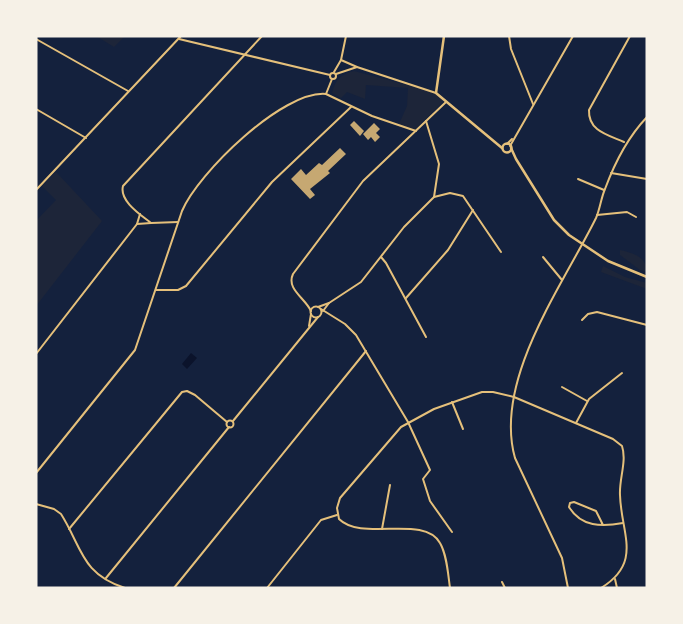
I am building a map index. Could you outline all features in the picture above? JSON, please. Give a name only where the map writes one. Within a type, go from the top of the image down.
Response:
[{"type":"street","points":[[36,190],[181,36]]},
{"type":"street","points":[[151,223],[124,198],[123,186],[262,36]]},
{"type":"street","points":[[326,94],[332,79],[336,78],[335,73],[341,60],[346,36]]},
{"type":"street","points":[[436,93],[444,36]]},
{"type":"street","points":[[508,36],[511,49],[533,104]]},
{"type":"street","points":[[507,153],[509,145],[573,36]]},
{"type":"street","points":[[625,142],[595,129],[588,114],[590,105],[630,36]]},
{"type":"street","points":[[36,39],[128,91]]},
{"type":"street","points":[[179,39],[330,74],[357,67]]},
{"type":"street","points":[[341,60],[436,93],[516,159]]},
{"type":"street","points":[[330,74],[332,79]]},
{"type":"street","points":[[36,473],[130,357],[140,337],[184,206],[194,190],[226,155],[264,119],[305,96],[326,94],[351,107],[416,131]]},
{"type":"street","points":[[446,102],[363,181],[291,277],[293,288],[307,303],[330,315],[352,330],[366,352],[408,422],[430,470],[423,482],[430,501],[452,532]]},
{"type":"street","points":[[155,290],[178,290],[186,286],[272,182],[351,107]]},
{"type":"street","points":[[36,109],[86,138]]},
{"type":"street","points":[[568,588],[562,558],[521,472],[513,449],[510,420],[514,397],[536,330],[597,216],[604,190],[625,142],[647,117]]},
{"type":"street","points":[[311,312],[320,310],[361,282],[404,226],[434,196],[438,181],[439,164],[426,121]]},
{"type":"street","points":[[496,142],[509,145]]},
{"type":"street","points":[[502,148],[509,145]]},
{"type":"street","points":[[509,145],[554,220],[582,244],[608,261],[647,277]]},
{"type":"street","points":[[611,173],[647,179]]},
{"type":"street","points":[[578,179],[604,190]]},
{"type":"street","points":[[434,196],[450,193],[460,194],[501,252]]},
{"type":"street","points":[[406,298],[448,250],[473,210]]},
{"type":"street","points":[[597,216],[627,212],[636,217]]},
{"type":"street","points":[[36,354],[137,224],[140,214]]},
{"type":"street","points":[[137,224],[178,222]]},
{"type":"street","points":[[381,257],[406,298],[426,337]]},
{"type":"street","points":[[543,257],[562,280]]},
{"type":"street","points":[[307,303],[311,312],[318,318]]},
{"type":"street","points":[[106,578],[229,427],[233,425],[233,421],[318,318],[320,310],[329,303]]},
{"type":"street","points":[[308,329],[311,312]]},
{"type":"street","points":[[582,320],[588,314],[597,312],[647,326]]},
{"type":"street","points":[[174,588],[366,352]]},
{"type":"street","points":[[576,423],[587,401],[622,372]]},
{"type":"street","points":[[562,387],[587,401]]},
{"type":"street","points":[[69,529],[182,392],[187,391],[196,395],[227,422],[229,427]]},
{"type":"street","points":[[450,588],[443,550],[434,535],[418,530],[382,529],[347,525],[337,515],[336,508],[340,498],[393,435],[408,422],[452,402],[482,392],[514,397],[613,438],[622,446],[624,456],[620,497],[627,552],[624,566],[615,579],[601,588]]},
{"type":"street","points":[[452,402],[463,429]]},
{"type":"street","points":[[227,422],[233,421]]},
{"type":"street","points":[[382,529],[390,485]]},
{"type":"street","points":[[603,525],[596,511],[574,502],[569,504],[572,511],[588,524],[603,525],[624,523]]},
{"type":"street","points":[[36,504],[58,511],[88,566],[125,588]]},
{"type":"street","points":[[267,588],[321,520],[337,515]]},
{"type":"street","points":[[615,579],[617,588]]},
{"type":"street","points":[[502,582],[505,588]]},
{"type":"shaded area","points":[[96,36],[125,36],[114,47]]},
{"type":"shaded area","points":[[354,71],[434,92],[444,101],[414,130],[399,124],[407,106],[408,88],[366,85],[365,99],[347,92],[341,98],[332,93],[339,78]]},
{"type":"shaded area","points":[[56,172],[102,221],[36,306],[36,221],[56,200],[42,186]]},
{"type":"shaded area","points":[[620,250],[634,254],[642,259],[647,272],[640,270],[620,255]]},
{"type":"shaded area","points":[[603,266],[625,277],[647,283],[647,289],[601,272]]},
{"type":"shaded area","points":[[191,353],[197,358],[187,369],[182,364]]},
{"type":"building","points":[[354,121],[364,131],[360,136],[350,125]]},
{"type":"building","points":[[374,123],[380,129],[376,133],[380,137],[375,142],[371,137],[368,140],[363,134]]},
{"type":"building","points":[[340,148],[346,154],[328,171],[330,173],[310,189],[315,195],[310,199],[291,179],[301,169],[306,175],[319,163],[322,165]]}]
